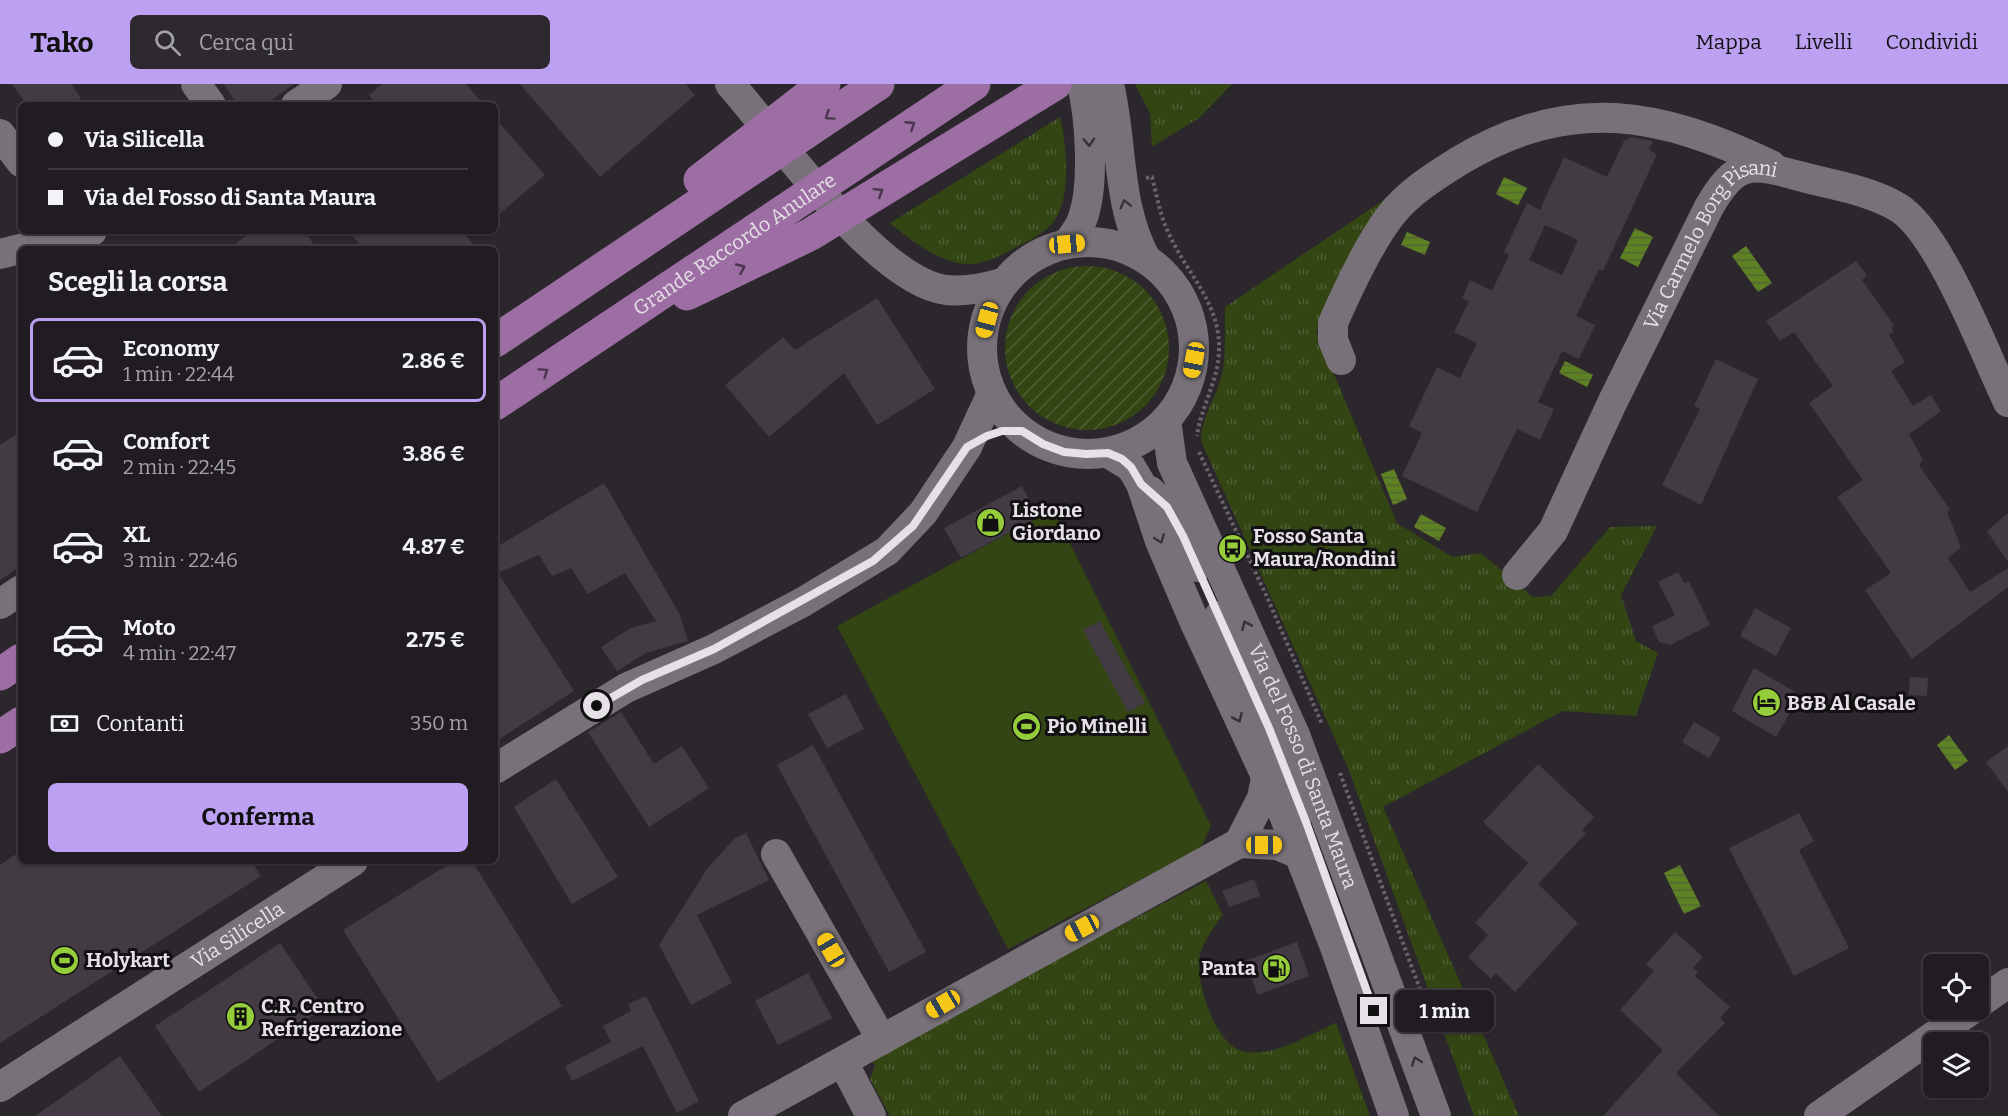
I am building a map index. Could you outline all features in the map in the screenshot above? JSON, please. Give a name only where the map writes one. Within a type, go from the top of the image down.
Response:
[{"type":"highway","points":[[498,339],[573,289],[751,154],[824,84]]},
{"type":"highway","points":[[751,154],[878,84]]},
{"type":"highway","name":"Grande Raccordo Anulare","points":[[498,402],[974,84]]},
{"type":"highway","points":[[593,338],[812,234],[1055,84]]},
{"type":"highway","points":[[0,674],[18,662]]},
{"type":"highway","points":[[0,737],[18,725]]},
{"type":"street","points":[[196,84],[209,102]]},
{"type":"street","points":[[300,102],[327,84]]},
{"type":"street","points":[[730,84],[865,241],[911,275],[945,290],[970,315],[983,334]]},
{"type":"street","points":[[1067,244],[1082,221],[1088,178],[1088,124],[1082,84]]},
{"type":"street","points":[[1109,84],[1119,149],[1121,185],[1132,228],[1146,259]]},
{"type":"street","points":[[1341,360],[1333,340],[1334,323],[1392,214],[1417,189],[1452,166],[1490,144],[1521,130],[1559,120],[1601,116],[1638,119],[1726,145],[1791,173]]},
{"type":"street","points":[[0,134],[18,158]]},
{"type":"street","name":"Via Carmelo Borg Pisani","points":[[1517,574],[1553,531],[1692,237],[1718,193],[1734,174],[1744,168],[1755,167],[1791,173],[1874,197],[1895,206],[1913,220],[1934,247],[2008,402]]},
{"type":"street","points":[[34,246],[73,234]]},
{"type":"street","points":[[967,447],[987,436],[1016,429],[1024,433],[1064,452],[1108,453],[1140,441],[1166,420],[1177,407],[1191,377],[1194,343],[1192,327],[1180,295],[1165,275],[1146,259],[1112,245],[1094,242],[1067,244],[1029,260],[1005,282],[990,306],[983,334],[982,354],[992,393],[1006,415],[1024,433]]},
{"type":"street","points":[[0,254],[18,250]]},
{"type":"street","points":[[945,290],[981,289],[1005,282]]},
{"type":"street","points":[[498,767],[626,688],[693,660],[873,561],[913,526],[967,447],[992,393]]},
{"type":"street","name":"Via del Fosso di Santa Maura","points":[[1166,420],[1172,463],[1295,735],[1436,1116]]},
{"type":"street","name":"Via del Fosso di Santa Maura","points":[[1108,453],[1131,467],[1141,484],[1164,552],[1301,855],[1394,1116]]},
{"type":"street","name":"Via del Fosso di Santa Maura","points":[[1141,484],[1167,507],[1183,536],[1269,728],[1306,822],[1412,1116]]},
{"type":"street","points":[[0,604],[18,592]]},
{"type":"street","points":[[1239,843],[1262,798],[1266,778]]},
{"type":"street","points":[[743,1116],[843,1062],[964,992],[1239,843],[1277,845],[1301,855]]},
{"type":"street","points":[[776,854],[882,1040]]},
{"type":"street","name":"Via Silicella","points":[[0,1087],[348,864]]},
{"type":"street","points":[[1989,996],[2008,983]]},
{"type":"street","points":[[1819,1116],[1848,1107],[1958,1020]]},
{"type":"street","points":[[843,1062],[871,1116]]},
{"type":"path","points":[[1121,185],[1152,177],[1161,216],[1169,236],[1211,305],[1217,327],[1218,365],[1198,423],[1198,450],[1268,597],[1326,735]]},
{"type":"path","points":[[1338,768],[1427,1007]]},
{"type":"green space","points":[[1135,84],[1232,84],[1199,118],[1152,147],[1150,113]]},
{"type":"green space","points":[[1060,117],[1066,157],[1063,202],[1052,224],[1038,236],[990,260],[964,264],[947,260],[930,252],[890,223]]},
{"type":"green space","points":[[1388,197],[1316,332],[1397,523],[1452,557],[1481,553],[1533,597],[1551,596],[1610,527],[1657,526],[1621,595],[1636,641],[1658,653],[1636,716],[1563,711],[1383,807],[1519,1116],[1474,1116],[1348,768],[1201,441],[1203,425],[1223,369],[1225,307]]},
{"type":"green space","points":[[1087,266],[1118,273],[1145,290],[1162,317],[1169,348],[1162,379],[1145,406],[1118,423],[1087,430],[1056,423],[1029,406],[1012,379],[1005,348],[1012,317],[1029,290],[1056,273]]},
{"type":"green space","name":"Pio Minelli","points":[[1053,509],[1211,826],[1201,848],[1008,949],[837,626]]},
{"type":"green space","points":[[1206,881],[1223,915],[1202,949],[1199,966],[1200,980],[1210,1012],[1225,1039],[1235,1048],[1246,1052],[1269,1051],[1292,1044],[1336,1023],[1370,1116],[890,1116],[870,1079],[875,1066],[872,1061],[984,997]]},
{"type":"shaded area","points":[[1504,177],[1527,188],[1518,205],[1496,194]]},
{"type":"shaded area","points":[[1635,228],[1653,237],[1638,267],[1620,258]]},
{"type":"shaded area","points":[[1407,232],[1430,242],[1425,255],[1401,245]]},
{"type":"shaded area","points":[[1746,246],[1772,283],[1758,292],[1732,256]]},
{"type":"shaded area","points":[[1565,361],[1593,375],[1587,387],[1559,373]]},
{"type":"shaded area","points":[[1394,469],[1407,499],[1393,505],[1381,474]]},
{"type":"shaded area","points":[[1421,514],[1446,528],[1439,541],[1414,527]]},
{"type":"shaded area","points":[[1949,735],[1968,761],[1955,770],[1937,745]]},
{"type":"shaded area","points":[[1680,865],[1701,906],[1684,914],[1664,873]]},
{"type":"building","points":[[12,84],[71,84],[81,98],[75,102],[25,102]]},
{"type":"building","points":[[223,84],[294,84],[269,102],[236,102]]},
{"type":"building","points":[[382,84],[466,84],[481,102],[375,102],[369,95]]},
{"type":"building","points":[[520,84],[686,84],[695,95],[600,177]]},
{"type":"building","points":[[498,121],[545,175],[498,215]]},
{"type":"building","points":[[1629,137],[1653,141],[1649,150],[1657,154],[1603,271],[1599,269],[1576,316],[1595,325],[1579,359],[1562,351],[1538,402],[1554,409],[1540,440],[1517,429],[1477,512],[1402,476],[1422,433],[1409,426],[1437,367],[1460,378],[1477,343],[1454,332],[1469,301],[1462,298],[1470,280],[1492,291],[1509,255],[1504,252],[1527,203],[1540,210],[1564,157],[1607,177],[1625,139],[1628,140]],"holes":[[[1545,225],[1578,240],[1562,275],[1529,260]]]},
{"type":"building","points":[[249,234],[306,234],[315,246],[232,246]]},
{"type":"building","points":[[351,234],[464,234],[474,246],[361,246]]},
{"type":"building","points":[[1856,261],[1867,275],[1862,280],[1894,326],[1891,328],[1894,331],[1889,335],[1905,362],[1891,371],[1913,406],[1931,395],[1941,411],[1909,434],[1923,460],[1919,465],[1950,510],[1947,512],[1961,547],[1948,558],[1970,592],[2008,568],[2008,587],[1912,659],[1865,590],[1891,573],[1837,497],[1863,480],[1809,403],[1833,386],[1794,332],[1780,341],[1766,321]]},
{"type":"building","points":[[877,298],[935,389],[877,425],[844,373],[769,437],[725,385],[783,337],[795,350]]},
{"type":"building","points":[[1716,359],[1758,379],[1701,505],[1662,485],[1700,409],[1694,406]]},
{"type":"building","points":[[18,433],[18,568],[0,580],[0,445]]},
{"type":"building","points":[[604,483],[679,613],[688,641],[646,653],[617,671],[601,647],[631,628],[656,621],[625,573],[588,594],[571,568],[552,576],[539,555],[498,573],[498,546]]},
{"type":"building","name":"Listone Giordano","points":[[1022,486],[1038,517],[961,558],[944,528]]},
{"type":"building","points":[[2008,513],[2008,562],[1987,531]]},
{"type":"building","points":[[1678,572],[1684,583],[1689,581],[1710,625],[1670,645],[1659,642],[1652,626],[1675,615],[1658,582]]},
{"type":"building","points":[[498,573],[574,691],[498,740]]},
{"type":"building","points":[[1755,608],[1791,628],[1776,656],[1740,636]]},
{"type":"building","points":[[1100,621],[1145,703],[1128,712],[1083,630]]},
{"type":"building","name":"B&B Al Casale","points":[[1754,668],[1800,695],[1776,737],[1732,711]]},
{"type":"building","points":[[1910,677],[1928,678],[1927,696],[1909,695]]},
{"type":"building","points":[[846,694],[864,729],[827,748],[808,714]]},
{"type":"building","points":[[621,712],[654,764],[682,746],[709,788],[649,827],[588,732]]},
{"type":"building","points":[[1694,722],[1721,738],[1709,758],[1682,742]]},
{"type":"building","points":[[813,745],[926,952],[889,972],[777,765]]},
{"type":"building","points":[[2008,746],[2008,792],[1986,762]]},
{"type":"building","points":[[1538,764],[1594,817],[1582,830],[1586,833],[1538,884],[1578,923],[1515,992],[1496,973],[1491,979],[1468,957],[1488,935],[1475,923],[1528,863],[1483,822]]},
{"type":"building","points":[[556,779],[618,877],[572,904],[514,807]]},
{"type":"building","points":[[1799,813],[1814,841],[1799,850],[1849,948],[1794,976],[1729,848]]},
{"type":"building","points":[[746,833],[769,880],[697,915],[732,983],[691,1005],[659,945],[707,869],[735,838]]},
{"type":"building","name":"Holykart","points":[[18,853],[18,864],[253,864],[261,876],[0,1043],[0,865]]},
{"type":"building","points":[[449,864],[474,864],[562,1006],[438,1082],[343,930]]},
{"type":"building","points":[[1254,879],[1260,896],[1229,907],[1222,891]]},
{"type":"building","points":[[1675,932],[1703,957],[1693,968],[1698,972],[1695,976],[1730,1007],[1720,1018],[1725,1023],[1676,1073],[1719,1116],[1603,1116],[1663,1050],[1620,1010],[1654,971],[1646,964]]},
{"type":"building","name":"Panta","points":[[1297,942],[1309,976],[1258,995],[1245,961]]},
{"type":"building","name":"C.R. Centro Refrigerazione","points":[[280,943],[324,1008],[199,1092],[155,1026]]},
{"type":"building","points":[[808,973],[832,1018],[778,1045],[755,1001]]},
{"type":"building","points":[[646,996],[699,1101],[677,1113],[643,1046],[572,1081],[565,1066],[611,1042],[603,1026],[631,1011],[628,1004]]},
{"type":"building","points":[[120,1056],[162,1116],[35,1116]]},
{"type":"place","name":"Listone Giordano","points":[[991,522]]},
{"type":"place","name":"Fosso Santa Maura/Rondini","points":[[1232,548]]},
{"type":"place","name":"B&B Al Casale","points":[[1766,703]]},
{"type":"place","name":"Pio Minelli","points":[[1026,726]]},
{"type":"place","name":"Holykart","points":[[65,960]]},
{"type":"place","name":"Panta","points":[[1277,968]]},
{"type":"place","name":"C.R. Centro Refrigerazione","points":[[240,1017]]},
{"type":"route","points":[[597,706],[642,680],[714,649],[803,602],[873,561],[900,540],[913,526],[967,447],[987,436],[1016,429],[1043,444],[1064,452],[1108,453],[1122,459],[1131,467],[1141,484],[1160,499],[1183,536],[1269,728],[1306,822],[1374,1011]]}]
